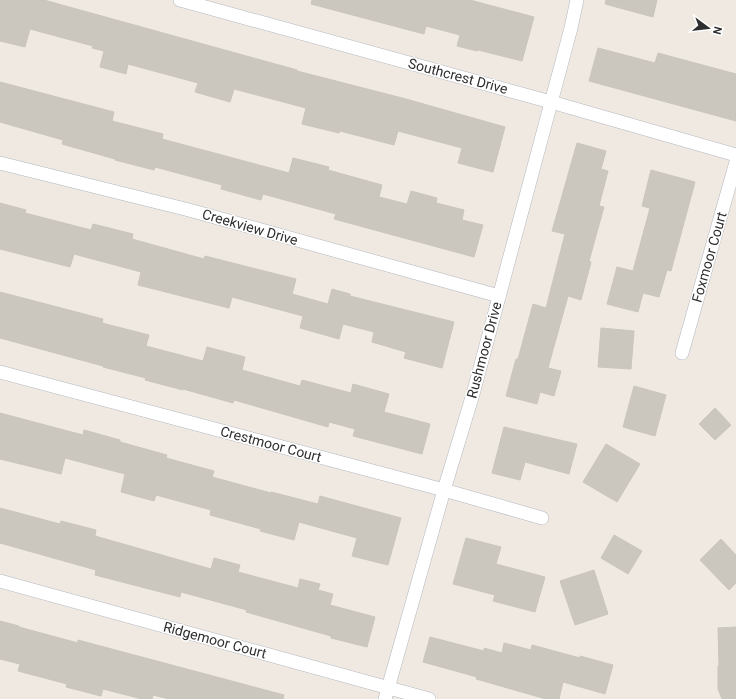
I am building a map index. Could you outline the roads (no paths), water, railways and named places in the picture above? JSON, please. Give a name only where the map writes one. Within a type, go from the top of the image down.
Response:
[{"type":"street","name":"Southcrest Drive","points":[[180,0],[551,102],[736,155]]},
{"type":"street","name":"Rushmoor Drive","points":[[386,693],[473,394],[572,28],[577,0]]},
{"type":"street","name":"Foxmoor Court","points":[[682,353],[736,162]]},
{"type":"street","name":"Creekview Drive","points":[[0,163],[189,210],[499,296]]},
{"type":"street","name":"Crestmoor Court","points":[[0,372],[444,490],[542,518]]},
{"type":"street","name":"Ridgemoor Court","points":[[0,581],[386,693],[429,699]]}]
